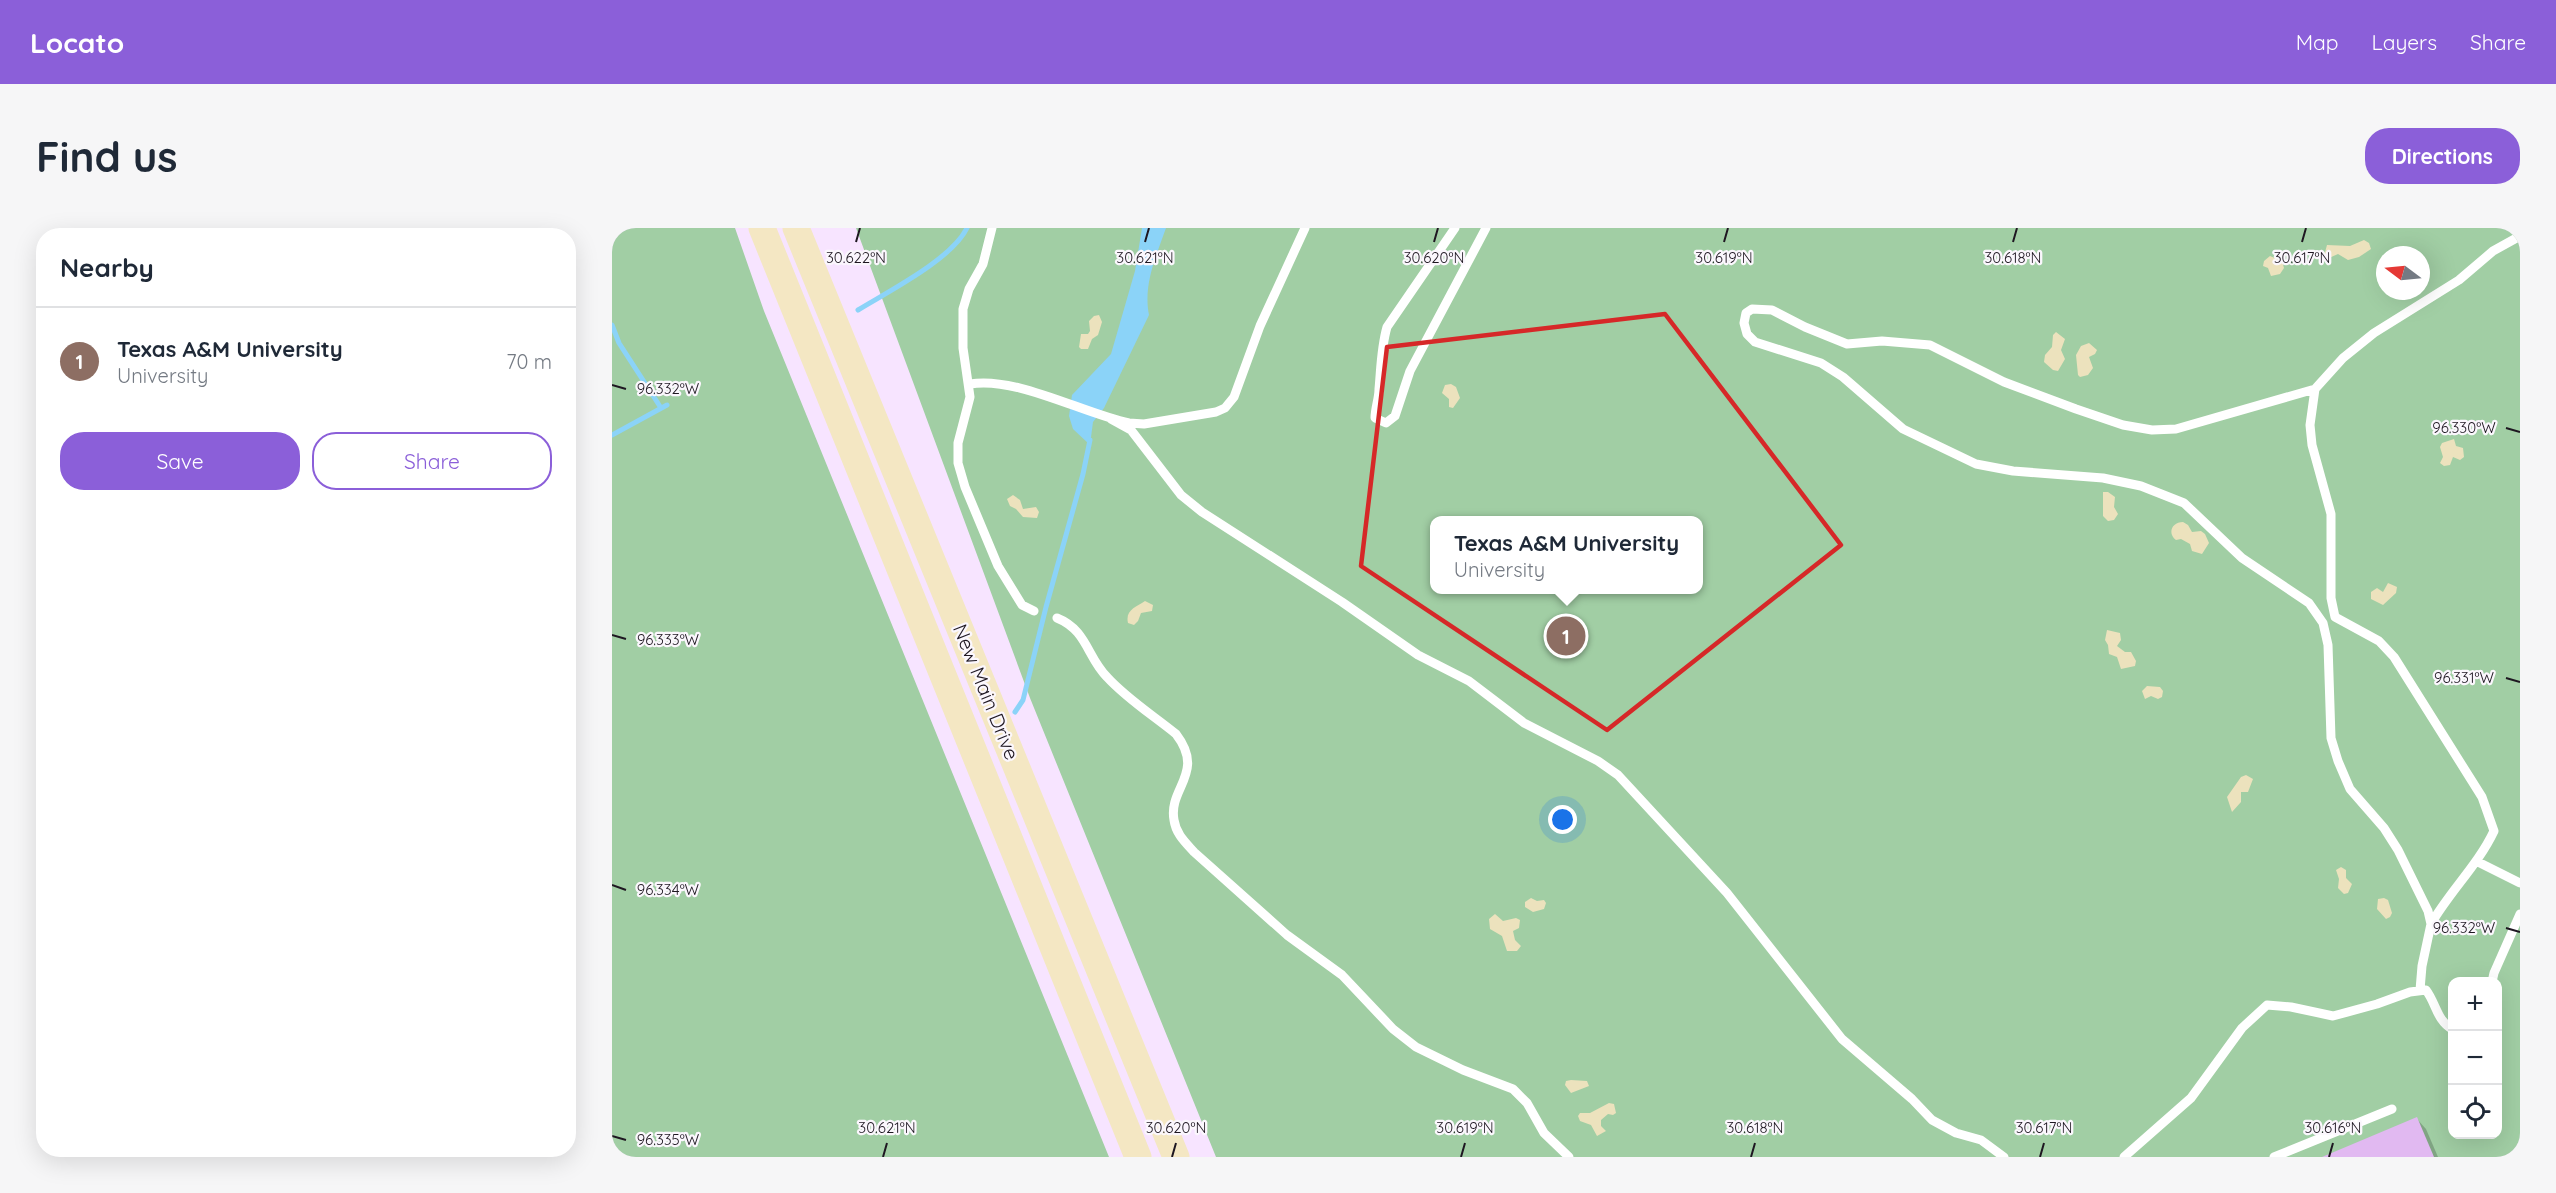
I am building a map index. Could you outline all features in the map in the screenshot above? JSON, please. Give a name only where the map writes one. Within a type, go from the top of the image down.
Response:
[{"type":"street","name":"New Main Drive","points":[[762,228],[1138,1157]]},
{"type":"street","name":"New Main Drive","points":[[796,228],[1176,1157]]},
{"type":"street","points":[[878,517],[909,503]]},
{"type":"street","points":[[1037,905],[1067,891]]},
{"type":"lane","points":[[992,228],[983,264],[969,289],[963,309],[963,348],[970,384],[970,397],[958,443],[958,463],[965,487],[998,566],[1022,605],[1034,611]]},
{"type":"lane","points":[[1112,419],[1144,424],[1216,412],[1225,408],[1234,397],[1260,326],[1305,228]]},
{"type":"lane","points":[[1455,228],[1387,327],[1375,409],[1375,418],[1379,421],[1386,423],[1395,416],[1410,371],[1486,228]]},
{"type":"lane","points":[[2431,924],[2428,911],[2398,850],[2384,828],[2350,789],[2338,761],[2331,738],[2328,645],[2323,623],[2309,603],[2242,558],[2184,503],[2141,486],[2103,478],[2013,471],[1976,464],[1903,429],[1843,376],[1821,363],[1755,342],[1747,334],[1743,323],[1746,313],[1752,309],[1772,310],[1805,327],[1847,344],[1882,341],[1930,345],[2004,382],[2123,425],[2152,430],[2176,429],[2315,389],[2343,358],[2374,333],[2459,280],[2493,251],[2520,236]]},
{"type":"lane","points":[[970,384],[982,382],[998,384],[1112,419],[1131,429],[1181,495],[1202,512],[1342,602],[1418,655],[1469,681],[1524,723],[1598,761],[1618,775],[1727,893],[1842,1039],[1912,1099],[1932,1120],[1956,1133],[1981,1140],[2004,1157]]},
{"type":"lane","points":[[2315,389],[2310,425],[2312,445],[2331,514],[2332,609],[2335,617],[2379,641],[2394,657],[2482,797],[2494,831],[2483,853],[2443,904],[2431,924],[2422,966],[2420,990]]},
{"type":"lane","points":[[1057,618],[1068,623],[1083,638],[1107,677],[1176,734],[1185,746],[1189,762],[1173,818],[1180,838],[1287,935],[1342,975],[1393,1029],[1416,1047],[1463,1070],[1513,1089],[1527,1103],[1544,1133],[1569,1157]]},
{"type":"lane","points":[[2476,861],[2520,883]]},
{"type":"lane","points":[[2492,977],[2520,914]]},
{"type":"lane","points":[[2124,1157],[2191,1098],[2242,1028],[2267,1005],[2291,1007],[2333,1016],[2426,990],[2433,999],[2437,1015],[2448,1025]]},
{"type":"lane","points":[[2274,1157],[2392,1109]]},
{"type":"highlighted area","points":[[1665,314],[1841,545],[1607,730],[1361,566],[1387,347]]},
{"type":"green space","points":[[612,228],[735,228],[764,311],[1109,1157],[612,1157]]},
{"type":"green space","points":[[856,228],[2520,228],[2520,1157],[1216,1157],[1030,698]]},
{"type":"sand","points":[[2364,240],[2369,243],[2371,249],[2359,257],[2348,260],[2338,254],[2329,258],[2324,256],[2327,245],[2350,246]]},
{"type":"sand","points":[[2270,256],[2282,261],[2284,268],[2280,274],[2271,276],[2268,268],[2263,266],[2264,261]]},
{"type":"sand","points":[[1099,315],[1102,322],[1098,335],[1092,339],[1088,349],[1081,349],[1079,347],[1081,334],[1088,334],[1089,321]]},
{"type":"sand","points":[[2056,332],[2065,339],[2061,350],[2065,359],[2058,371],[2053,370],[2044,362],[2045,355],[2052,347],[2053,335]]},
{"type":"sand","points":[[2089,343],[2097,350],[2089,357],[2093,368],[2088,375],[2080,377],[2076,355],[2081,346]]},
{"type":"sand","points":[[1451,384],[1456,387],[1460,398],[1453,408],[1449,407],[1449,399],[1442,393],[1445,385]]},
{"type":"sand","points":[[2454,439],[2456,446],[2463,448],[2464,457],[2460,460],[2453,457],[2450,465],[2444,466],[2440,463],[2443,457],[2440,447],[2442,443]]},
{"type":"sand","points":[[2103,492],[2108,492],[2115,497],[2114,507],[2118,514],[2114,520],[2108,521],[2103,516]]},
{"type":"sand","points":[[1013,495],[1020,500],[1023,509],[1036,507],[1039,512],[1037,518],[1023,517],[1010,506],[1007,499]]},
{"type":"sand","points":[[2179,522],[2183,522],[2192,532],[2201,531],[2205,534],[2209,543],[2202,554],[2192,551],[2190,544],[2173,537],[2172,528]]},
{"type":"sand","points":[[2388,583],[2397,587],[2396,593],[2383,605],[2371,599],[2371,592],[2377,588],[2383,592]]},
{"type":"sand","points":[[1145,601],[1153,605],[1152,611],[1141,613],[1134,625],[1128,623],[1130,612]]},
{"type":"sand","points":[[2107,630],[2120,633],[2121,640],[2117,646],[2125,652],[2131,652],[2136,661],[2135,666],[2121,669],[2117,657],[2109,654],[2105,640]]},
{"type":"sand","points":[[2147,686],[2160,687],[2163,691],[2162,697],[2158,699],[2151,696],[2145,699],[2142,691]]},
{"type":"sand","points":[[2246,775],[2253,779],[2248,792],[2241,792],[2241,802],[2232,812],[2227,797],[2241,777]]},
{"type":"sand","points":[[2341,867],[2346,870],[2346,878],[2352,884],[2348,893],[2344,894],[2338,888],[2339,879],[2336,870]]},
{"type":"sand","points":[[1531,898],[1537,901],[1544,900],[1546,903],[1544,909],[1533,912],[1525,907],[1525,902]]},
{"type":"sand","points":[[2378,899],[2388,900],[2392,913],[2386,919],[2377,909]]},
{"type":"sand","points":[[1495,914],[1503,921],[1516,918],[1520,920],[1519,928],[1513,931],[1515,940],[1521,946],[1517,951],[1507,951],[1502,936],[1490,929],[1489,919]]},
{"type":"sand","points":[[1566,1081],[1587,1081],[1589,1086],[1571,1093],[1565,1085]]},
{"type":"sand","points":[[1609,1103],[1614,1104],[1616,1113],[1608,1114],[1601,1120],[1601,1126],[1606,1131],[1597,1136],[1591,1125],[1580,1121],[1578,1116],[1580,1113],[1590,1113]]},
{"type":"water","points":[[1142,228],[1166,228],[1149,282],[1149,315],[1104,408],[1093,422],[1090,445],[1073,429],[1069,416],[1072,395],[1111,354],[1135,271]]},
{"type":"building","points":[[2417,1117],[2434,1157],[2322,1157]]},
{"type":"waterway","points":[[858,310],[934,263],[959,240],[967,228]]},
{"type":"waterway","points":[[612,325],[619,343],[661,408]]},
{"type":"waterway","points":[[612,435],[667,405]]},
{"type":"waterway","points":[[1015,712],[1023,700],[1090,440]]},
{"type":"place","name":"Texas A&M University","points":[[1566,636]]}]
